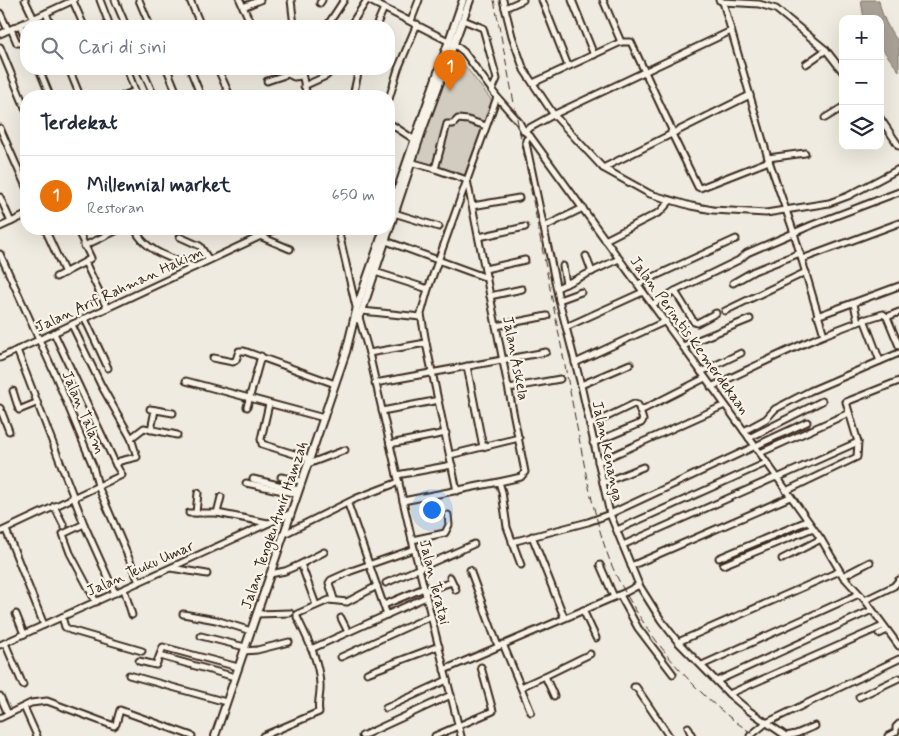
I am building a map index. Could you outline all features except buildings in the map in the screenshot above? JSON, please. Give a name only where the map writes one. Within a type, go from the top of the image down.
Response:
[{"type":"main road","name":"Jalan Tengku Amir Hamzah","points":[[409,162],[414,140],[463,20],[464,0]]},
{"type":"main road","name":"Jalan Tengku Amir Hamzah","points":[[395,205],[452,43],[464,0]]},
{"type":"main road","name":"Jalan Tengku Amir Hamzah","points":[[215,736],[324,418],[382,235]]},
{"type":"main road","name":"Jalan Tengku Amir Hamzah","points":[[358,315],[376,272],[387,235]]},
{"type":"street","points":[[25,0],[34,19],[74,0],[82,20]]},
{"type":"street","points":[[54,0],[58,8]]},
{"type":"street","points":[[100,0],[108,20]]},
{"type":"street","points":[[115,0],[123,20]]},
{"type":"street","points":[[139,0],[147,20]]},
{"type":"street","points":[[190,0],[198,20]]},
{"type":"street","points":[[240,0],[249,20]]},
{"type":"street","points":[[243,6],[260,0]]},
{"type":"street","points":[[290,0],[293,20]]},
{"type":"street","points":[[332,20],[344,0]]},
{"type":"street","points":[[354,20],[368,0]]},
{"type":"street","name":"Jalan Perintis Kemerdekaan","points":[[368,0],[376,2],[452,43],[464,52],[497,97],[530,136],[666,321],[813,528],[842,573],[865,600],[899,646]]},
{"type":"street","points":[[392,90],[414,23],[419,0]]},
{"type":"street","points":[[503,0],[512,36],[524,70],[554,114],[603,168],[639,189],[670,201],[714,210],[766,213],[840,200],[899,169]]},
{"type":"street","points":[[505,8],[523,0]]},
{"type":"street","points":[[542,0],[568,66]]},
{"type":"street","points":[[572,0],[594,55]]},
{"type":"street","points":[[603,0],[621,42]]},
{"type":"street","points":[[824,335],[794,233],[768,159],[721,1],[759,4],[776,9],[826,50],[839,67]]},
{"type":"street","points":[[379,20],[384,8]]},
{"type":"street","points":[[0,13],[17,44],[20,43]]},
{"type":"street","points":[[46,13],[49,20]]},
{"type":"street","points":[[463,20],[483,28],[497,79],[492,90]]},
{"type":"street","points":[[0,34],[20,25]]},
{"type":"street","points":[[524,131],[554,114],[731,31]]},
{"type":"street","points":[[533,83],[621,42],[632,42],[682,157],[698,187],[700,188],[768,159],[805,153]]},
{"type":"street","points":[[0,47],[20,95]]},
{"type":"street","points":[[806,64],[826,50]]},
{"type":"street","points":[[41,75],[48,90]]},
{"type":"street","points":[[71,75],[78,90]]},
{"type":"street","points":[[129,75],[135,90]]},
{"type":"street","points":[[145,75],[151,90]]},
{"type":"street","points":[[170,75],[176,90]]},
{"type":"street","points":[[192,75],[199,90]]},
{"type":"street","points":[[220,75],[227,90]]},
{"type":"street","points":[[267,81],[285,75]]},
{"type":"street","points":[[290,75],[294,77],[302,76],[305,90]]},
{"type":"street","points":[[304,86],[327,75]]},
{"type":"street","points":[[355,90],[358,75]]},
{"type":"street","points":[[603,168],[672,132],[750,95]]},
{"type":"street","points":[[458,491],[422,317],[428,289],[497,97]]},
{"type":"street","points":[[825,118],[839,109]]},
{"type":"street","points":[[435,168],[448,124],[452,124],[458,119],[486,126]]},
{"type":"street","points":[[884,124],[899,146]]},
{"type":"street","points":[[395,127],[414,140]]},
{"type":"street","points":[[0,128],[20,173]]},
{"type":"street","name":"Jalan Kenanga","points":[[530,136],[526,143],[559,300],[581,385],[610,514],[639,585],[661,620],[678,642],[729,694],[748,710],[786,736],[815,726]]},
{"type":"street","points":[[409,162],[435,168],[467,180]]},
{"type":"street","name":"Jalan Askela","points":[[403,501],[499,482],[521,476],[525,473],[467,180]]},
{"type":"street","points":[[653,304],[675,291],[739,260],[747,253],[899,192]]},
{"type":"street","points":[[0,197],[10,222]]},
{"type":"street","points":[[472,206],[519,198]]},
{"type":"street","points":[[606,240],[660,212],[670,201]]},
{"type":"street","points":[[544,227],[583,208]]},
{"type":"street","points":[[395,215],[439,227]]},
{"type":"street","points":[[0,227],[20,218]]},
{"type":"street","points":[[802,259],[899,223]]},
{"type":"street","points":[[479,237],[525,227]]},
{"type":"street","points":[[48,235],[65,274]]},
{"type":"street","points":[[56,277],[65,274],[91,257],[79,235]]},
{"type":"street","points":[[140,235],[150,247],[167,257],[195,267]]},
{"type":"street","name":"Jalan Teratai","points":[[340,235],[460,736]]},
{"type":"street","points":[[84,246],[109,236]]},
{"type":"street","points":[[261,236],[290,250]]},
{"type":"street","name":"Jalan Arif Rahman Hakim","points":[[0,358],[261,236]]},
{"type":"street","points":[[180,237],[200,246],[209,260]]},
{"type":"street","points":[[638,284],[736,239]]},
{"type":"street","points":[[386,241],[487,278]]},
{"type":"street","points":[[733,283],[800,253]]},
{"type":"street","name":"Jalan Talam","points":[[0,254],[93,466],[98,486],[139,582]]},
{"type":"street","points":[[586,256],[592,272]]},
{"type":"street","points":[[557,288],[619,259]]},
{"type":"street","points":[[485,268],[525,260]]},
{"type":"street","points":[[86,262],[106,308]]},
{"type":"street","points":[[563,266],[566,284]]},
{"type":"street","points":[[376,272],[428,289]]},
{"type":"street","points":[[725,311],[806,272]]},
{"type":"street","points":[[817,316],[899,286]]},
{"type":"street","points":[[490,296],[522,289]]},
{"type":"street","points":[[675,291],[694,322],[697,323],[716,313]]},
{"type":"street","points":[[559,300],[581,292]]},
{"type":"street","points":[[566,327],[644,292]]},
{"type":"street","points":[[854,304],[858,322]]},
{"type":"street","points":[[711,386],[824,335],[864,320],[899,312]]},
{"type":"street","points":[[358,315],[422,317]]},
{"type":"street","points":[[496,326],[547,316]]},
{"type":"street","points":[[885,316],[899,346]]},
{"type":"street","points":[[84,319],[108,368]]},
{"type":"street","points":[[683,346],[750,319]]},
{"type":"street","points":[[864,320],[880,361]]},
{"type":"street","points":[[575,362],[666,321]]},
{"type":"street","points":[[72,325],[138,457],[120,461],[116,465]]},
{"type":"street","points":[[44,625],[3,531],[122,475],[54,333]]},
{"type":"street","points":[[369,353],[426,343]]},
{"type":"street","points":[[17,350],[73,497],[115,592]]},
{"type":"street","points":[[213,358],[233,362],[241,350],[335,384]]},
{"type":"street","points":[[375,383],[546,352]]},
{"type":"street","points":[[701,372],[741,353]]},
{"type":"street","points":[[744,431],[766,419],[774,409],[810,391],[899,353]]},
{"type":"street","points":[[248,407],[261,356]]},
{"type":"street","points":[[581,385],[630,364]]},
{"type":"street","points":[[467,366],[482,447]]},
{"type":"street","points":[[509,388],[560,378]]},
{"type":"street","points":[[640,411],[705,378]]},
{"type":"street","points":[[786,491],[857,457],[858,442],[846,402],[899,380]]},
{"type":"street","points":[[186,381],[324,418]]},
{"type":"street","points":[[13,391],[19,410],[36,403]]},
{"type":"street","points":[[382,411],[438,400]]},
{"type":"street","points":[[749,438],[822,401]]},
{"type":"street","points":[[269,404],[261,439],[262,444],[309,461],[345,450]]},
{"type":"street","points":[[590,425],[634,404],[638,406],[643,422],[594,443]]},
{"type":"street","points":[[598,462],[725,405]]},
{"type":"street","points":[[0,408],[10,431]]},
{"type":"street","points":[[151,430],[152,410],[173,413]]},
{"type":"street","points":[[760,453],[849,413]]},
{"type":"street","points":[[512,542],[588,522],[610,514],[807,422]]},
{"type":"street","points":[[130,438],[140,433],[142,429],[177,435]]},
{"type":"street","points":[[390,444],[446,433]]},
{"type":"street","points":[[450,455],[519,438]]},
{"type":"street","points":[[623,545],[858,442]]},
{"type":"street","points":[[616,530],[766,463]]},
{"type":"street","points":[[397,475],[452,465]]},
{"type":"street","points":[[603,483],[643,467]]},
{"type":"street","points":[[281,477],[302,481]]},
{"type":"street","points":[[252,480],[298,492]]},
{"type":"street","points":[[284,534],[357,498],[399,482]]},
{"type":"street","points":[[499,482],[507,527],[521,565]]},
{"type":"street","points":[[246,483],[298,492]]},
{"type":"street","points":[[196,513],[198,493]]},
{"type":"street","points":[[217,513],[221,497]]},
{"type":"street","points":[[632,566],[790,497]]},
{"type":"street","points":[[348,504],[387,615]]},
{"type":"street","points":[[54,506],[64,526]]},
{"type":"street","points":[[189,513],[217,513],[268,523]]},
{"type":"street","name":"Jalan Teuku Umar","points":[[2,644],[23,632],[44,625],[96,602],[291,513]]},
{"type":"street","points":[[412,540],[445,533],[449,525],[448,515]]},
{"type":"street","points":[[719,558],[807,521]]},
{"type":"street","points":[[84,524],[63,534],[70,553],[96,602]]},
{"type":"street","points":[[723,565],[813,528]]},
{"type":"street","points":[[532,536],[564,617]]},
{"type":"street","points":[[782,559],[821,540]]},
{"type":"street","points":[[386,583],[474,544]]},
{"type":"street","points":[[334,599],[330,581],[370,564],[414,549]]},
{"type":"street","points":[[270,574],[285,571],[324,552]]},
{"type":"street","points":[[678,642],[870,562]]},
{"type":"street","points":[[301,564],[316,605]]},
{"type":"street","points":[[600,565],[638,628],[673,674]]},
{"type":"street","points":[[171,568],[207,574]]},
{"type":"street","points":[[470,570],[531,712]]},
{"type":"street","points":[[311,649],[387,615],[451,579],[456,590]]},
{"type":"street","points":[[865,600],[894,586],[899,580]]},
{"type":"street","points":[[444,670],[639,585]]},
{"type":"street","points":[[263,736],[319,712],[317,702],[321,686],[318,666],[297,614],[334,599],[347,602],[377,586]]},
{"type":"street","points":[[124,589],[132,616]]},
{"type":"street","points":[[384,605],[425,592]]},
{"type":"street","points":[[702,665],[860,594]]},
{"type":"street","points":[[583,610],[596,638]]},
{"type":"street","points":[[717,681],[872,610]]},
{"type":"street","points":[[256,614],[290,613]]},
{"type":"street","points":[[16,614],[23,632]]},
{"type":"street","points":[[184,614],[216,620],[250,631]]},
{"type":"street","points":[[341,657],[431,616]]},
{"type":"street","points":[[62,617],[65,627],[70,630],[142,651]]},
{"type":"street","points":[[341,618],[348,632]]},
{"type":"street","points":[[879,634],[885,628]]},
{"type":"street","points":[[729,694],[885,628]]},
{"type":"street","points":[[201,636],[244,649],[257,650],[289,642]]},
{"type":"street","points":[[2,644],[23,685]]},
{"type":"street","points":[[367,673],[439,646]]},
{"type":"street","points":[[139,661],[156,665],[162,648],[168,647],[238,666]]},
{"type":"street","points":[[521,687],[590,654]]},
{"type":"street","points":[[160,656],[235,677]]},
{"type":"street","points":[[750,736],[766,723],[899,659]]},
{"type":"street","points":[[435,736],[493,711],[481,667]]},
{"type":"street","points":[[129,675],[226,702]]},
{"type":"street","points":[[545,676],[554,696]]},
{"type":"street","points":[[859,698],[899,678]]},
{"type":"street","points":[[386,708],[447,680]]},
{"type":"street","points":[[634,687],[636,687],[669,736]]},
{"type":"street","points":[[362,736],[450,695]]},
{"type":"street","points":[[0,696],[8,714]]},
{"type":"street","points":[[0,718],[31,703],[47,700],[114,726],[120,710],[192,736]]},
{"type":"street","points":[[24,707],[37,736]]},
{"type":"street","points":[[888,736],[896,732],[896,727],[899,724]]},
{"type":"street","points":[[688,727],[692,736]]},
{"type":"shaded area","points":[[861,0],[879,0],[883,15],[863,15]]},
{"type":"shaded area","points":[[884,16],[899,42],[899,71],[884,51]]},
{"type":"shaded area","points":[[455,53],[492,101],[464,176],[414,162]]},
{"type":"railway","points":[[494,0],[587,479],[607,553],[617,577],[644,623],[676,666],[714,704],[756,736]]},
{"type":"place","name":"Millennial market","points":[[450,91]]}]
